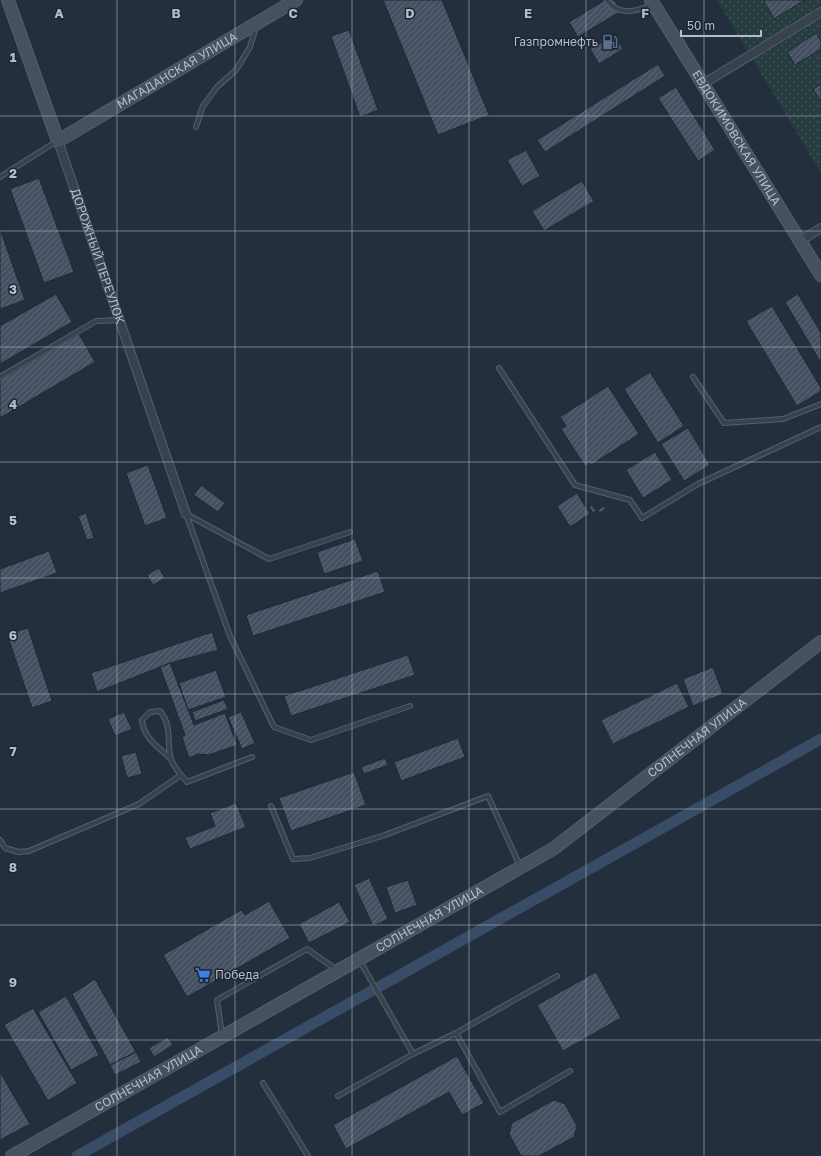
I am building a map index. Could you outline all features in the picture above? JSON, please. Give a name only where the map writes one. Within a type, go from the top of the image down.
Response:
[{"type":"main road","name":"ДОРОЖНЫЙ ПЕРЕУЛОК","points":[[8,0],[58,141]]},
{"type":"main road","name":"МАГАДАНСКАЯ УЛИЦА","points":[[58,141],[296,0]]},
{"type":"main road","name":"ЕВДОКИМОВСКАЯ УЛИЦА","points":[[652,2],[821,275]]},
{"type":"main road","name":"СОЛНЕЧНАЯ УЛИЦА","points":[[12,1156],[339,972],[362,965],[553,849],[821,642]]},
{"type":"street","points":[[703,84],[821,12]]},
{"type":"street","name":"ДОРОЖНЫЙ ПЕРЕУЛОК","points":[[58,141],[186,514]]},
{"type":"street","points":[[800,241],[821,228]]},
{"type":"lane","points":[[607,0],[611,6],[623,12],[633,12],[652,2]]},
{"type":"lane","points":[[196,127],[203,106],[217,88],[236,70],[250,47],[258,23]]},
{"type":"lane","points":[[0,177],[58,141]]},
{"type":"lane","points":[[0,377],[96,321],[120,320]]},
{"type":"lane","points":[[499,368],[575,485],[630,500],[642,518],[698,484],[821,427]]},
{"type":"lane","points":[[692,377],[724,423],[783,419],[821,404]]},
{"type":"lane","points":[[186,514],[269,559],[350,532]]},
{"type":"lane","points":[[186,514],[230,636],[274,727],[311,740],[410,706]]},
{"type":"lane","points":[[170,758],[166,718],[160,711],[150,712],[142,720],[143,729],[153,742],[170,758],[174,766],[187,782],[252,757]]},
{"type":"lane","points":[[0,840],[5,848],[19,852],[29,851],[139,804],[181,775]]},
{"type":"lane","points":[[271,806],[293,859],[310,858],[385,836],[488,796],[521,868]]},
{"type":"lane","points":[[223,1037],[217,1000],[307,949],[339,972]]},
{"type":"lane","points":[[362,965],[413,1054]]},
{"type":"lane","points":[[338,1096],[413,1054],[456,1033],[557,976]]},
{"type":"lane","points":[[456,1033],[500,1112],[570,1071]]},
{"type":"lane","points":[[263,1083],[308,1156]]},
{"type":"green space","points":[[717,0],[821,0],[821,173]]},
{"type":"building","points":[[383,0],[442,0],[489,115],[438,135]]},
{"type":"building","points":[[605,0],[614,0],[621,11],[578,37],[569,22]]},
{"type":"building","points":[[805,0],[774,19],[764,1]]},
{"type":"building","points":[[349,30],[378,110],[360,117],[331,36]]},
{"type":"building","points":[[816,33],[821,41],[821,49],[795,65],[787,52]]},
{"type":"building","name":"Газпромнефть","points":[[614,35],[623,49],[599,64],[590,49]]},
{"type":"building","points":[[658,64],[665,76],[545,152],[537,140]]},
{"type":"building","points":[[821,84],[821,100],[820,100],[813,89]]},
{"type":"building","points":[[676,87],[715,150],[698,161],[658,98]]},
{"type":"building","points":[[526,150],[540,176],[522,186],[507,160]]},
{"type":"building","points":[[39,178],[74,272],[44,283],[10,189]]},
{"type":"building","points":[[582,181],[594,201],[544,231],[532,211]]},
{"type":"building","points":[[0,229],[25,300],[0,309]]},
{"type":"building","points":[[56,294],[72,322],[0,364],[0,326]]},
{"type":"building","points":[[798,294],[821,333],[821,363],[785,302]]},
{"type":"building","points":[[772,306],[821,388],[821,391],[797,406],[746,321]]},
{"type":"building","points":[[79,334],[95,362],[0,418],[0,380]]},
{"type":"building","points":[[650,372],[684,426],[658,443],[624,389]]},
{"type":"building","points":[[608,386],[639,434],[591,465],[589,463],[585,466],[561,429],[566,426],[560,417]]},
{"type":"building","points":[[688,428],[710,465],[684,481],[661,444]]},
{"type":"building","points":[[655,452],[672,480],[643,498],[626,470]]},
{"type":"building","points":[[148,465],[167,518],[145,526],[126,473]]},
{"type":"building","points":[[201,485],[225,503],[218,512],[194,495]]},
{"type":"building","points":[[577,493],[590,514],[570,527],[557,506]]},
{"type":"building","points":[[592,505],[596,511],[593,513],[589,507]]},
{"type":"building","points":[[604,506],[606,509],[600,513],[598,510]]},
{"type":"building","points":[[86,513],[94,538],[87,540],[78,516]]},
{"type":"building","points":[[355,539],[363,561],[324,574],[317,552]]},
{"type":"building","points":[[49,551],[57,573],[0,593],[0,569]]},
{"type":"building","points":[[159,568],[165,578],[153,585],[147,575]]},
{"type":"building","points":[[378,571],[385,592],[253,636],[246,615]]},
{"type":"building","points":[[28,628],[52,701],[32,708],[7,634]]},
{"type":"building","points":[[212,632],[218,650],[170,663],[97,692],[91,673]]},
{"type":"building","points":[[408,655],[415,675],[291,716],[284,696]]},
{"type":"building","points":[[170,663],[194,725],[225,713],[237,745],[209,755],[198,754],[189,758],[182,737],[185,735],[160,667]]},
{"type":"building","points":[[713,667],[723,694],[693,706],[683,679]]},
{"type":"building","points":[[216,670],[226,697],[188,710],[179,683]]},
{"type":"building","points":[[677,683],[689,707],[613,744],[601,720]]},
{"type":"building","points":[[224,700],[228,709],[195,721],[192,712]]},
{"type":"building","points":[[124,712],[132,729],[115,736],[108,719]]},
{"type":"building","points":[[241,712],[255,743],[242,749],[228,717]]},
{"type":"building","points":[[458,738],[465,757],[401,781],[394,762]]},
{"type":"building","points":[[136,752],[142,774],[127,778],[121,756]]},
{"type":"building","points":[[385,758],[388,765],[364,774],[361,767]]},
{"type":"building","points":[[354,772],[366,805],[291,831],[279,798]]},
{"type":"building","points":[[236,803],[246,827],[190,849],[185,838],[215,826],[210,813]]},
{"type":"building","points":[[369,878],[388,919],[373,926],[354,885]]},
{"type":"building","points":[[408,880],[417,905],[395,913],[386,887]]},
{"type":"building","points":[[269,901],[290,938],[187,997],[163,955],[241,910],[245,915]]},
{"type":"building","points":[[339,902],[350,922],[309,943],[299,924]]},
{"type":"building","points":[[596,972],[621,1018],[563,1051],[537,1005]]},
{"type":"building","points":[[95,979],[136,1052],[110,1065],[72,994]]},
{"type":"building","points":[[66,996],[99,1055],[71,1070],[38,1012]]},
{"type":"building","points":[[33,1008],[77,1083],[48,1101],[4,1025]]},
{"type":"building","points":[[168,1037],[173,1045],[154,1057],[149,1048]]},
{"type":"building","points":[[136,1052],[141,1062],[115,1075],[110,1065]]},
{"type":"building","points":[[457,1056],[484,1103],[462,1115],[449,1092],[346,1149],[333,1125]]},
{"type":"building","points":[[0,1072],[30,1124],[0,1140]]},
{"type":"building","points":[[554,1100],[565,1104],[577,1126],[574,1137],[539,1156],[521,1156],[509,1134],[512,1123]]},
{"type":"waterway","points":[[77,1156],[821,739]]},
{"type":"place","name":"Газпромнефть","points":[[610,42]]},
{"type":"place","name":"Победа","points":[[203,975]]}]
